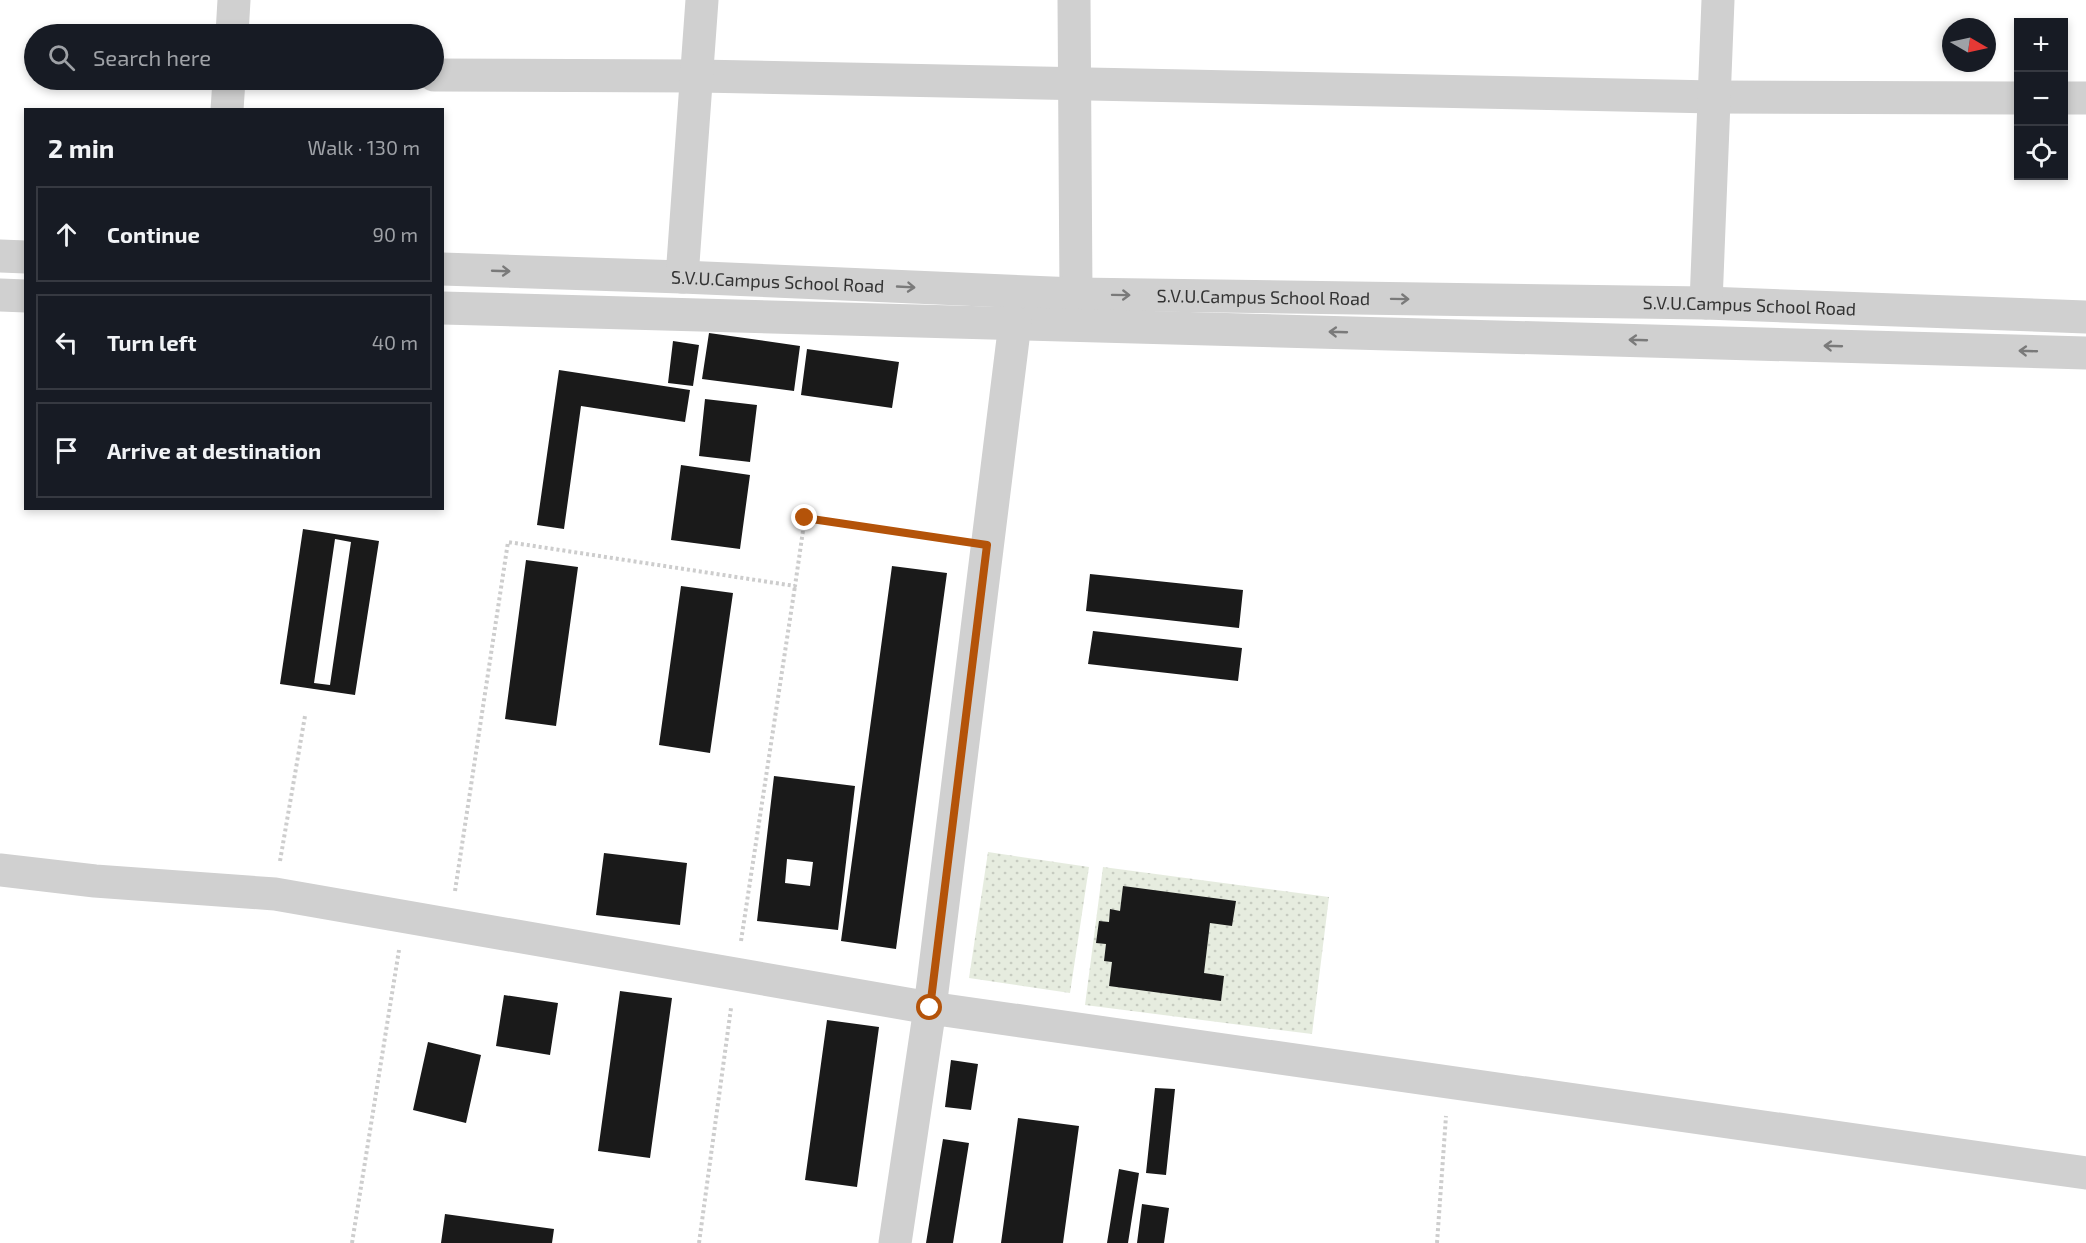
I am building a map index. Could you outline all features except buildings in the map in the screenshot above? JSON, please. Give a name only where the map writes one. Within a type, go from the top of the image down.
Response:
[{"type":"street","points":[[233,24],[234,0]]},
{"type":"street","points":[[682,277],[702,0]]},
{"type":"street","points":[[1074,0],[1076,294]]},
{"type":"street","points":[[1706,303],[1718,0]]},
{"type":"street","points":[[444,75],[698,76],[1714,97],[2014,98]]},
{"type":"street","points":[[227,108],[228,90]]},
{"type":"street","points":[[2068,98],[2086,98]]},
{"type":"street","points":[[0,256],[24,256]]},
{"type":"street","name":"S.V.U.Campus School Road","points":[[444,269],[1076,294],[1706,303],[2086,317]]},
{"type":"street","points":[[0,296],[24,296]]},
{"type":"street","name":"S.V.U.Campus School Road","points":[[444,308],[2086,353]]},
{"type":"street","points":[[896,1243],[930,1008],[1016,323]]},
{"type":"street","points":[[0,870],[94,881],[274,894],[930,1008],[2086,1173]]},
{"type":"path","points":[[699,1243],[735,975],[805,518],[987,545]]},
{"type":"path","points":[[450,924],[508,542],[795,586]]},
{"type":"path","points":[[274,894],[305,716]]},
{"type":"path","points":[[352,1243],[405,917]]},
{"type":"path","points":[[1437,1243],[1449,1082]]},
{"type":"shaded area","points":[[988,852],[1089,867],[1070,993],[969,978]]},
{"type":"shaded area","points":[[1103,867],[1329,897],[1312,1034],[1085,1005]]},
{"type":"route","points":[[805,518],[987,545],[930,1008]]}]
